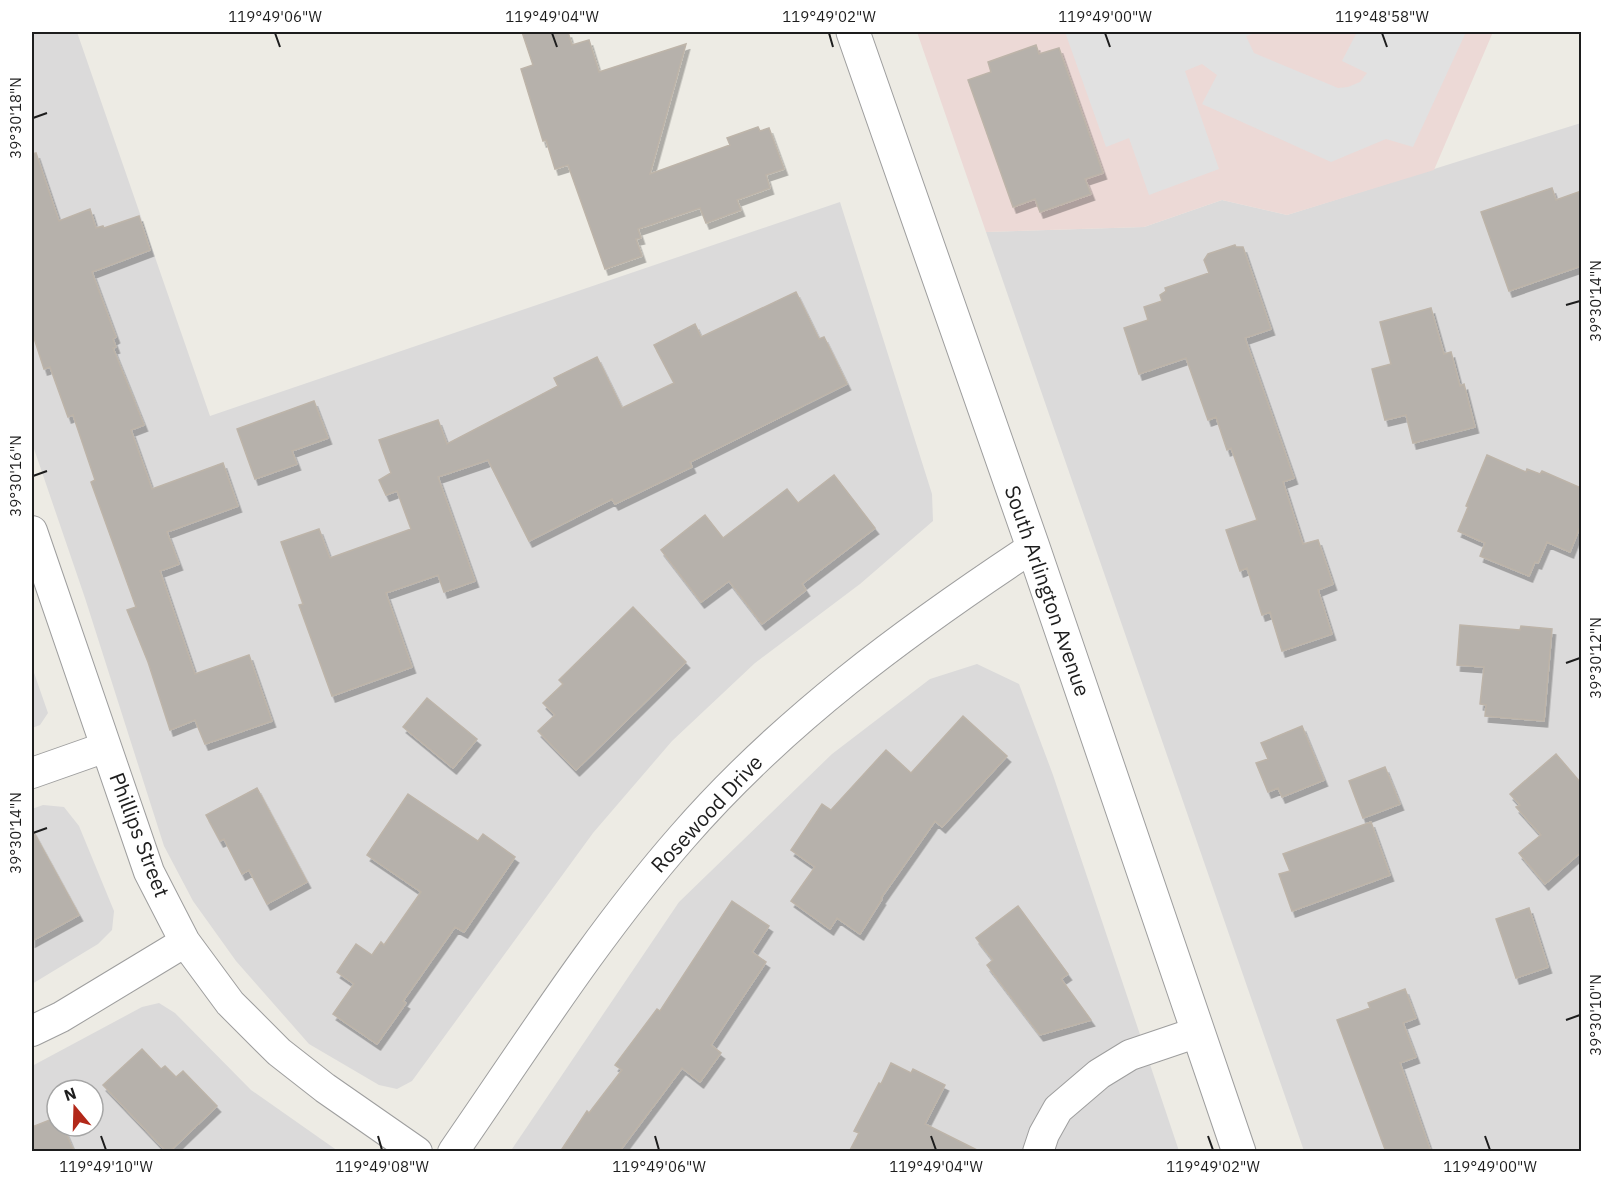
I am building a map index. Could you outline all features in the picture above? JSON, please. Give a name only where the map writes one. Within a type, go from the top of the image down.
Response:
[{"type":"street","name":"South Arlington Avenue","points":[[853,32],[1033,548],[1239,1152]]},
{"type":"street","name":"Phillips Street","points":[[32,531],[149,872],[185,942],[230,1003],[279,1052],[325,1088],[417,1152]]},
{"type":"street","name":"Rosewood Drive","points":[[453,1152],[614,920],[683,835],[751,764],[833,690],[911,631],[1033,548]]},
{"type":"street","points":[[32,773],[106,747]]},
{"type":"street","points":[[32,1031],[61,1017],[185,942]]},
{"type":"street","points":[[1038,1152],[1044,1134],[1059,1109],[1099,1074],[1130,1054],[1198,1032]]},
{"type":"shaded area","points":[[32,32],[77,32],[210,416],[840,202],[932,494],[933,521],[860,584],[755,663],[672,741],[593,833],[412,1081],[397,1089],[379,1085],[309,1044],[236,961],[193,901],[164,846],[85,598],[32,443]]},
{"type":"shaded area","points":[[917,32],[1493,32],[1434,170],[1287,215],[1222,200],[1144,227],[986,232]]},
{"type":"shaded area","points":[[1065,32],[1258,32],[1246,36],[1254,53],[1338,88],[1360,82],[1367,73],[1342,61],[1357,32],[1466,32],[1413,147],[1386,139],[1331,162],[1202,104],[1217,75],[1202,64],[1185,71],[1219,169],[1149,195],[1129,138],[1106,147]]},
{"type":"shaded area","points":[[1581,123],[1581,1151],[1304,1151],[986,232],[1144,227],[1222,200],[1287,215]]},
{"type":"shaded area","points":[[977,664],[1019,684],[1053,775],[1179,1151],[510,1152],[679,902],[832,754],[930,679]]},
{"type":"shaded area","points":[[32,667],[48,713],[40,725],[32,728]]},
{"type":"shaded area","points":[[43,805],[64,807],[79,826],[114,911],[112,930],[98,944],[32,984],[32,809]]},
{"type":"shaded area","points":[[159,1003],[175,1013],[251,1090],[338,1151],[32,1152],[32,1066],[142,1007]]},
{"type":"building","points":[[522,32],[568,32],[572,45],[589,40],[599,72],[686,44],[650,174],[730,145],[727,138],[758,127],[760,131],[769,128],[784,169],[766,175],[770,188],[737,200],[741,210],[706,223],[700,208],[638,229],[641,238],[636,239],[642,256],[605,269],[568,165],[555,169],[546,140],[543,141],[521,69],[533,65]]},
{"type":"building","points":[[1036,45],[1039,54],[1059,48],[1103,173],[1085,179],[1091,194],[1040,212],[1035,199],[1013,207],[968,80],[991,72],[988,62]]},
{"type":"building","points":[[36,153],[59,221],[90,209],[96,228],[103,226],[104,228],[139,216],[150,250],[92,272],[116,337],[113,339],[116,347],[113,348],[144,425],[131,430],[152,489],[223,463],[238,506],[167,532],[179,564],[160,571],[195,674],[249,655],[272,721],[205,744],[195,720],[170,730],[148,662],[127,610],[136,607],[91,482],[95,480],[73,415],[68,417],[50,367],[44,369],[32,332],[32,154]]},
{"type":"building","points":[[1552,188],[1556,200],[1581,191],[1581,266],[1509,291],[1481,212]]},
{"type":"building","points":[[1235,245],[1243,247],[1271,329],[1245,338],[1294,478],[1283,482],[1303,544],[1318,540],[1333,584],[1318,590],[1332,634],[1282,651],[1270,612],[1262,615],[1247,568],[1240,571],[1226,530],[1257,520],[1231,448],[1227,450],[1216,417],[1208,420],[1186,358],[1139,374],[1124,328],[1148,320],[1144,307],[1162,301],[1160,295],[1166,291],[1165,288],[1209,273],[1204,260],[1208,254]]},
{"type":"building","points":[[796,292],[819,339],[824,337],[847,384],[690,462],[692,467],[615,504],[612,499],[529,541],[488,460],[438,477],[475,581],[444,592],[438,575],[386,593],[412,667],[332,696],[299,605],[303,604],[281,542],[319,529],[330,558],[411,529],[397,491],[386,495],[379,480],[391,473],[379,440],[438,420],[447,444],[558,386],[554,378],[597,357],[622,408],[674,383],[654,345],[695,324],[701,337]]},
{"type":"building","points":[[1431,308],[1444,354],[1451,352],[1460,386],[1464,384],[1475,427],[1413,443],[1406,415],[1385,420],[1372,369],[1391,364],[1380,322]]},
{"type":"building","points":[[314,401],[328,438],[292,451],[297,464],[255,479],[237,429]]},
{"type":"building","points":[[1487,455],[1526,472],[1527,469],[1540,474],[1542,471],[1581,488],[1581,524],[1570,552],[1547,542],[1538,563],[1535,562],[1529,576],[1480,556],[1485,543],[1458,531]]},
{"type":"building","points":[[834,475],[875,528],[802,584],[806,590],[762,624],[729,581],[701,602],[661,550],[705,515],[723,538],[787,489],[798,503]]},
{"type":"building","points":[[633,607],[686,662],[576,770],[538,731],[555,715],[543,703],[563,684],[559,680]]},
{"type":"building","points":[[1460,625],[1520,630],[1521,626],[1552,629],[1544,721],[1485,716],[1486,705],[1480,704],[1484,667],[1457,665]]},
{"type":"building","points":[[427,698],[477,739],[453,768],[403,727]]},
{"type":"building","points":[[963,716],[1007,756],[942,827],[935,821],[881,898],[860,934],[837,918],[830,929],[791,901],[815,867],[791,850],[822,804],[831,810],[886,750],[911,773]]},
{"type":"building","points":[[1302,726],[1324,780],[1282,797],[1278,788],[1268,792],[1256,763],[1268,759],[1261,743]]},
{"type":"building","points":[[1556,754],[1581,783],[1581,852],[1545,884],[1519,853],[1541,835],[1516,807],[1520,805],[1510,794]]},
{"type":"building","points":[[1385,767],[1400,804],[1363,818],[1349,781]]},
{"type":"building","points":[[257,788],[307,882],[267,904],[249,870],[242,874],[224,839],[220,841],[206,815]]},
{"type":"building","points":[[408,794],[478,841],[483,834],[515,857],[464,932],[455,927],[403,1001],[406,1003],[377,1044],[333,1014],[354,984],[337,972],[356,944],[372,955],[381,942],[384,945],[421,892],[367,855]]},
{"type":"building","points":[[1371,822],[1390,875],[1292,911],[1279,874],[1290,871],[1283,854]]},
{"type":"building","points":[[32,829],[79,915],[32,941]]},
{"type":"building","points":[[732,901],[769,926],[752,952],[766,962],[711,1045],[721,1053],[700,1082],[682,1068],[619,1152],[560,1152],[587,1111],[589,1113],[622,1070],[615,1065],[657,1009],[660,1011]]},
{"type":"building","points":[[1018,906],[1068,974],[1061,979],[1091,1020],[1040,1035],[987,965],[993,960],[976,938]]},
{"type":"building","points":[[1529,908],[1548,967],[1516,978],[1496,919]]},
{"type":"building","points":[[1405,989],[1416,1018],[1403,1023],[1416,1057],[1400,1063],[1431,1152],[1386,1152],[1337,1020],[1370,1008],[1368,1003]]},
{"type":"building","points":[[142,1049],[161,1069],[165,1066],[176,1077],[183,1071],[217,1106],[167,1152],[105,1087],[105,1083]]},
{"type":"building","points":[[891,1063],[911,1073],[913,1069],[945,1085],[925,1124],[981,1152],[849,1152],[859,1133],[854,1131]]},
{"type":"building","points":[[45,1122],[45,1138],[68,1138],[74,1152],[32,1152],[32,1127]]}]
